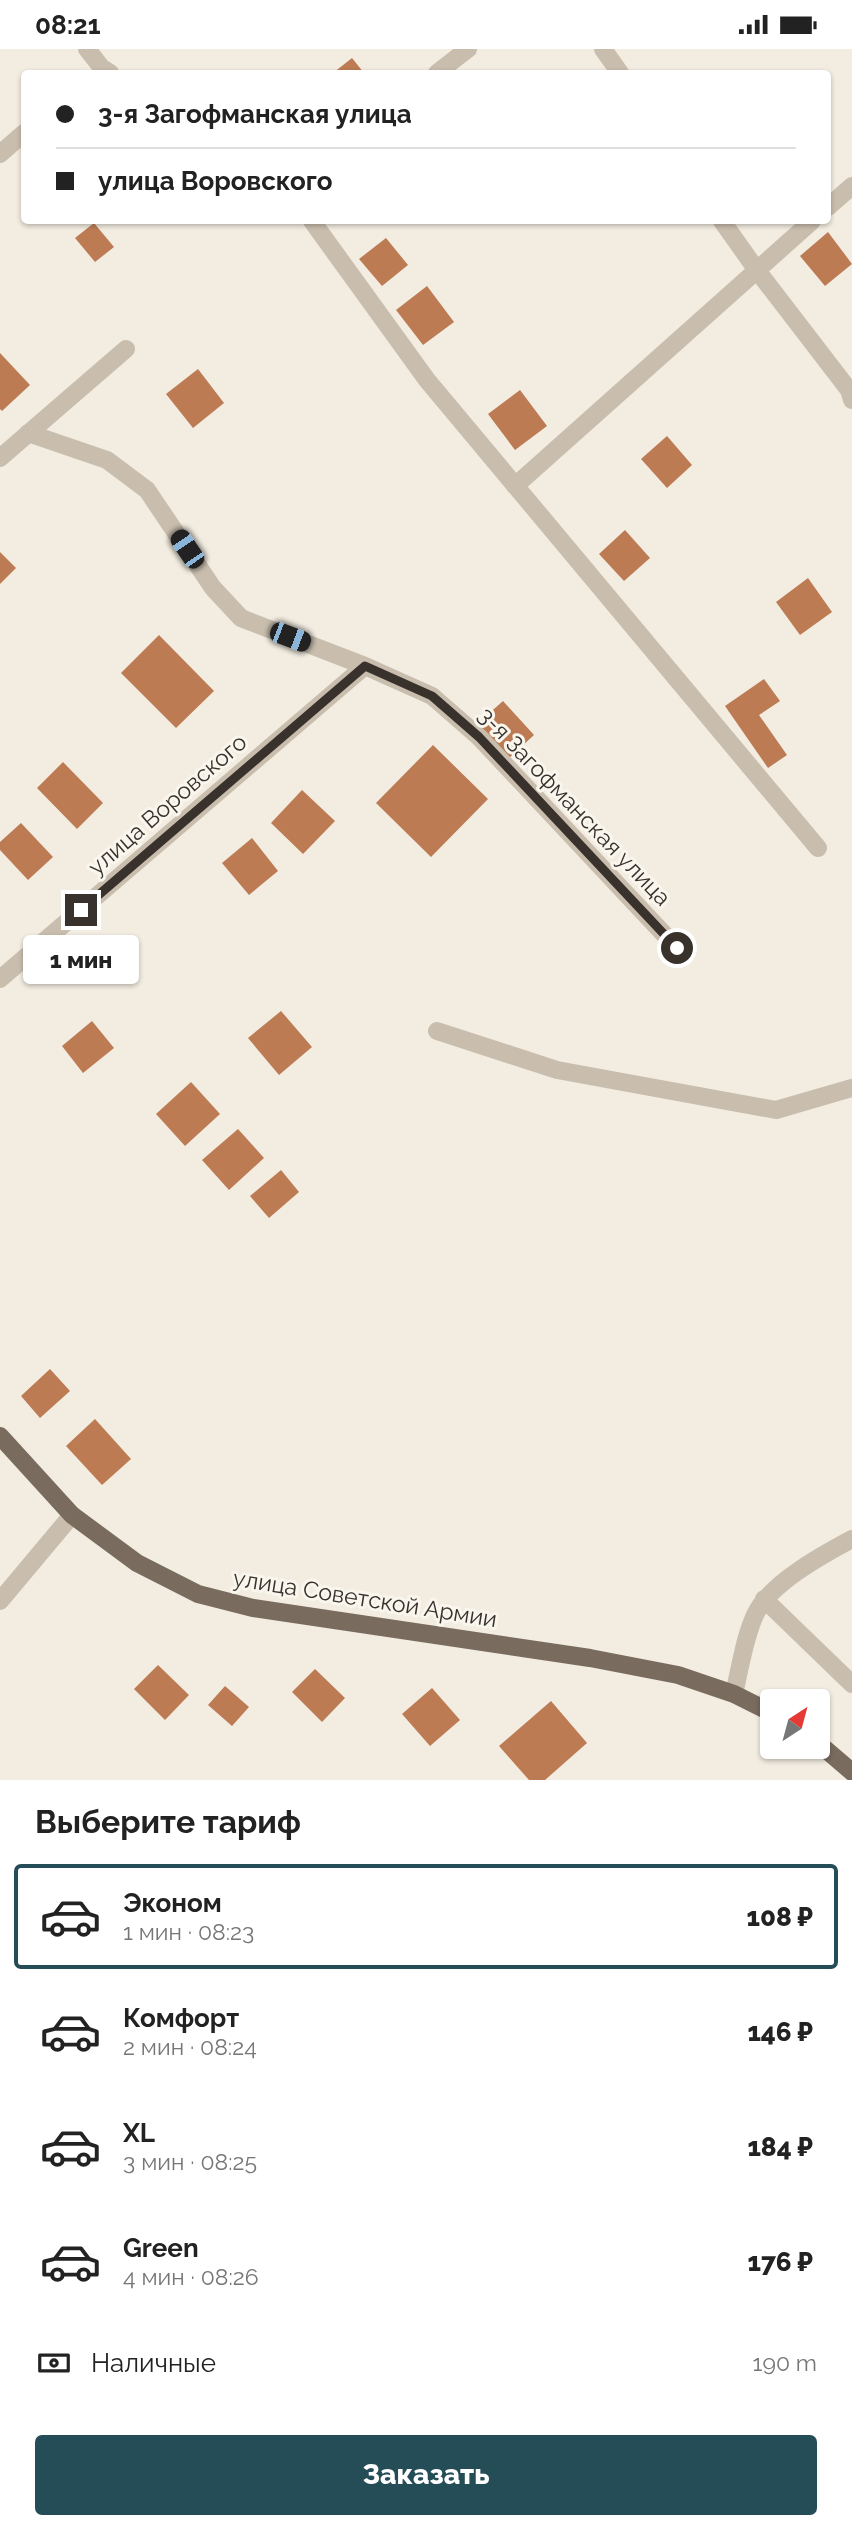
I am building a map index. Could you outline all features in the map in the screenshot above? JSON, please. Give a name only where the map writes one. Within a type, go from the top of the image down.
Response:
[{"type":"main road","name":"улица Советской Армии","points":[[0,1436],[72,1515],[137,1563],[198,1594],[253,1608],[590,1658],[678,1675],[734,1694],[760,1707]]},
{"type":"main road","points":[[830,1753],[852,1772]]},
{"type":"street","points":[[87,49],[101,70]]},
{"type":"street","points":[[441,70],[468,49]]},
{"type":"street","points":[[603,49],[618,70]]},
{"type":"street","points":[[0,154],[21,136]]},
{"type":"street","points":[[831,204],[852,186]]},
{"type":"street","points":[[314,224],[427,380],[818,848]]},
{"type":"street","points":[[724,224],[849,390],[852,400]]},
{"type":"street","points":[[515,486],[808,224]]},
{"type":"street","points":[[0,458],[126,349]]},
{"type":"street","name":"3-я Загофманская улица","points":[[28,433],[107,460],[147,490],[213,588],[241,618],[365,666],[432,696],[479,737],[677,948]]},
{"type":"street","name":"улица Воровского","points":[[0,979],[365,666]]},
{"type":"street","points":[[437,1031],[557,1070],[776,1110],[852,1088]]},
{"type":"street","points":[[0,1601],[72,1515]]},
{"type":"street","points":[[734,1694],[754,1617],[764,1599],[795,1575],[852,1539]]},
{"type":"street","points":[[764,1599],[852,1684]]},
{"type":"building","points":[[352,58],[362,70],[337,70]]},
{"type":"building","points":[[95,224],[114,247],[95,262],[75,238]]},
{"type":"building","points":[[828,232],[852,264],[825,286],[800,256]]},
{"type":"building","points":[[386,238],[408,265],[382,286],[359,259]]},
{"type":"building","points":[[427,286],[454,322],[423,345],[396,310]]},
{"type":"building","points":[[0,353],[30,385],[2,411],[0,409]]},
{"type":"building","points":[[198,369],[224,403],[193,428],[166,394]]},
{"type":"building","points":[[520,390],[547,426],[515,450],[488,414]]},
{"type":"building","points":[[667,436],[692,465],[667,488],[641,459]]},
{"type":"building","points":[[625,530],[650,558],[624,581],[599,554]]},
{"type":"building","points":[[0,552],[16,568],[0,584]]},
{"type":"building","points":[[808,578],[832,612],[800,635],[776,602]]},
{"type":"building","points":[[159,635],[214,691],[176,728],[121,673]]},
{"type":"building","points":[[764,679],[780,701],[759,715],[787,755],[768,768],[725,706]]},
{"type":"building","points":[[503,701],[534,735],[508,759],[477,724]]},
{"type":"building","points":[[433,745],[488,799],[431,857],[376,803]]},
{"type":"building","points":[[63,762],[103,803],[77,829],[37,788]]},
{"type":"building","points":[[302,790],[335,821],[303,854],[271,823]]},
{"type":"building","points":[[21,823],[53,857],[28,880],[0,850],[0,842]]},
{"type":"building","points":[[252,838],[278,871],[249,895],[222,863]]},
{"type":"building","points":[[281,1011],[312,1047],[279,1075],[248,1038]]},
{"type":"building","points":[[92,1021],[114,1048],[83,1073],[62,1046]]},
{"type":"building","points":[[191,1082],[220,1114],[185,1146],[156,1114]]},
{"type":"building","points":[[238,1129],[264,1158],[229,1190],[202,1160]]},
{"type":"building","points":[[281,1170],[299,1192],[269,1218],[250,1196]]},
{"type":"building","points":[[50,1369],[70,1391],[40,1418],[21,1396]]},
{"type":"building","points":[[95,1419],[131,1459],[102,1485],[66,1446]]},
{"type":"building","points":[[158,1665],[189,1695],[165,1720],[134,1689]]},
{"type":"building","points":[[315,1669],[345,1698],[322,1722],[292,1692]]},
{"type":"building","points":[[225,1686],[249,1707],[232,1726],[208,1705]]},
{"type":"building","points":[[432,1688],[460,1720],[430,1746],[402,1714]]},
{"type":"building","points":[[551,1701],[587,1743],[545,1780],[529,1780],[499,1746]]},
{"type":"route","points":[[81,910],[365,666],[432,696],[479,737],[677,948]]}]
